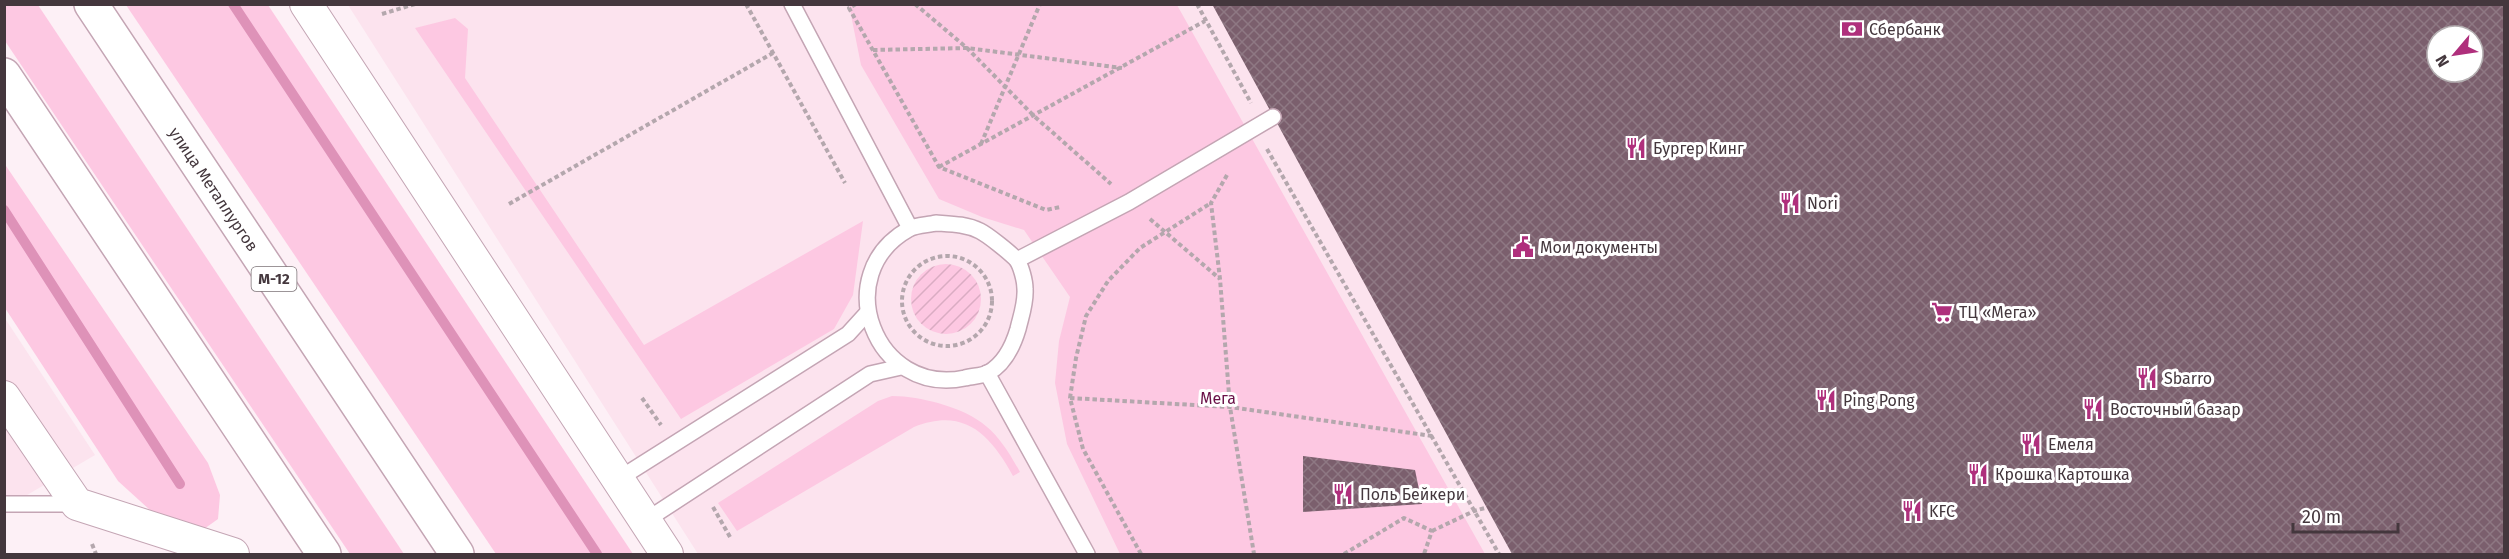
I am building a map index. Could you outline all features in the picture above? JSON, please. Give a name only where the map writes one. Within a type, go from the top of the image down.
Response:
[{"type":"main road","name":"улица Металлургов","points":[[91,4],[457,555]]},
{"type":"main road","points":[[4,75],[324,555]]},
{"type":"street","points":[[306,4],[667,555]]},
{"type":"street","points":[[4,398],[77,504],[233,555]]},
{"type":"lane","points":[[792,4],[910,228]]},
{"type":"lane","points":[[1017,260],[1129,202],[1273,117]]},
{"type":"lane","points":[[936,223],[958,225],[981,231],[1017,260],[1025,287],[1024,306],[1015,340],[1005,359],[987,373],[952,380],[927,378],[901,367],[879,341],[868,312],[867,283],[879,253],[910,228],[936,223]]},
{"type":"lane","points":[[617,480],[848,334],[868,312]]},
{"type":"lane","points":[[645,521],[870,374],[901,367]]},
{"type":"lane","points":[[987,373],[1087,555]]},
{"type":"lane","points":[[4,504],[77,504]]},
{"type":"path","points":[[382,14],[415,4]]},
{"type":"path","points":[[747,4],[845,183]]},
{"type":"path","points":[[856,4],[849,8],[939,167],[1046,210],[1069,205]]},
{"type":"path","points":[[915,4],[967,48],[1034,116],[1129,202],[1220,279]]},
{"type":"path","points":[[980,145],[1040,4]]},
{"type":"path","points":[[1197,4],[1251,102],[1255,128],[1433,436],[1498,555]]},
{"type":"path","points":[[939,167],[1205,21]]},
{"type":"path","points":[[873,50],[967,48],[1122,68]]},
{"type":"path","points":[[509,204],[773,53]]},
{"type":"path","points":[[1241,108],[1251,102]]},
{"type":"path","points":[[1141,555],[1083,449],[1070,398],[1086,316],[1108,281],[1140,248],[1211,203],[1255,128]]},
{"type":"path","points":[[1099,188],[1119,176]]},
{"type":"path","points":[[1211,203],[1220,279],[1230,407],[1254,555]]},
{"type":"path","points":[[954,256],[973,263],[987,278],[993,298],[990,318],[979,335],[961,345],[940,346],[921,339],[908,324],[902,304],[905,284],[916,267],[934,257],[954,256]]},
{"type":"path","points":[[642,398],[662,426]]},
{"type":"path","points":[[1070,398],[1230,407],[1433,436]]},
{"type":"path","points":[[712,507],[730,537]]},
{"type":"path","points":[[1425,555],[1432,531],[1485,508]]},
{"type":"path","points":[[1344,555],[1404,518],[1432,531]]},
{"type":"shaded area","name":"Мега","points":[[348,5],[2504,5],[2504,554],[698,554]]},
{"type":"shaded area","points":[[4,317],[95,455],[5,508],[4,507]]},
{"type":"green space","points":[[4,5],[38,5],[404,554],[350,554],[5,41]]},
{"type":"green space","points":[[126,5],[268,5],[633,554],[496,554]]},
{"type":"green space","name":"Мега","points":[[849,5],[1177,5],[1485,554],[1120,554],[1067,444],[1055,383],[1059,341],[1070,297],[1024,230],[982,217],[939,199],[861,65]]},
{"type":"green space","points":[[455,18],[468,29],[465,78],[644,345],[863,221],[853,295],[834,329],[681,419],[415,28]]},
{"type":"green space","points":[[4,163],[208,463],[220,495],[218,519],[204,529],[161,520],[118,481],[5,308]]},
{"type":"green space","points":[[946,264],[959,267],[971,274],[978,286],[981,299],[978,312],[971,324],[959,331],[946,334],[933,331],[921,324],[914,312],[911,299],[914,286],[921,274],[933,267]]},
{"type":"green space","points":[[892,396],[938,403],[978,420],[996,436],[1020,472],[1013,476],[995,448],[974,428],[947,420],[932,422],[914,427],[737,531],[718,503],[878,401]]},
{"type":"building","name":"ТЦ «Мега»","points":[[1212,4],[2504,4],[2504,554],[1512,554]]},
{"type":"building","points":[[1303,456],[1415,470],[1422,504],[1303,512]]},
{"type":"waterway","points":[[233,4],[597,554]]},
{"type":"waterway","points":[[4,210],[180,484]]},
{"type":"place","name":"Сбербанк","points":[[1852,29]]},
{"type":"place","name":"Бургер Кинг","points":[[1636,148]]},
{"type":"place","name":"Nori","points":[[1790,203]]},
{"type":"place","name":"Мои документы","points":[[1523,247]]},
{"type":"place","name":"ТЦ «Мега»","points":[[1942,312]]},
{"type":"place","name":"Sbarro","points":[[2147,378]]},
{"type":"place","name":"Ping Pong","points":[[1826,400]]},
{"type":"place","name":"Восточный базар","points":[[2093,409]]},
{"type":"place","name":"Емеля","points":[[2031,444]]},
{"type":"place","name":"Крошка Картошка","points":[[1978,474]]},
{"type":"place","name":"Поль Бейкери","points":[[1343,494]]},
{"type":"place","name":"KFC","points":[[1912,511]]}]
